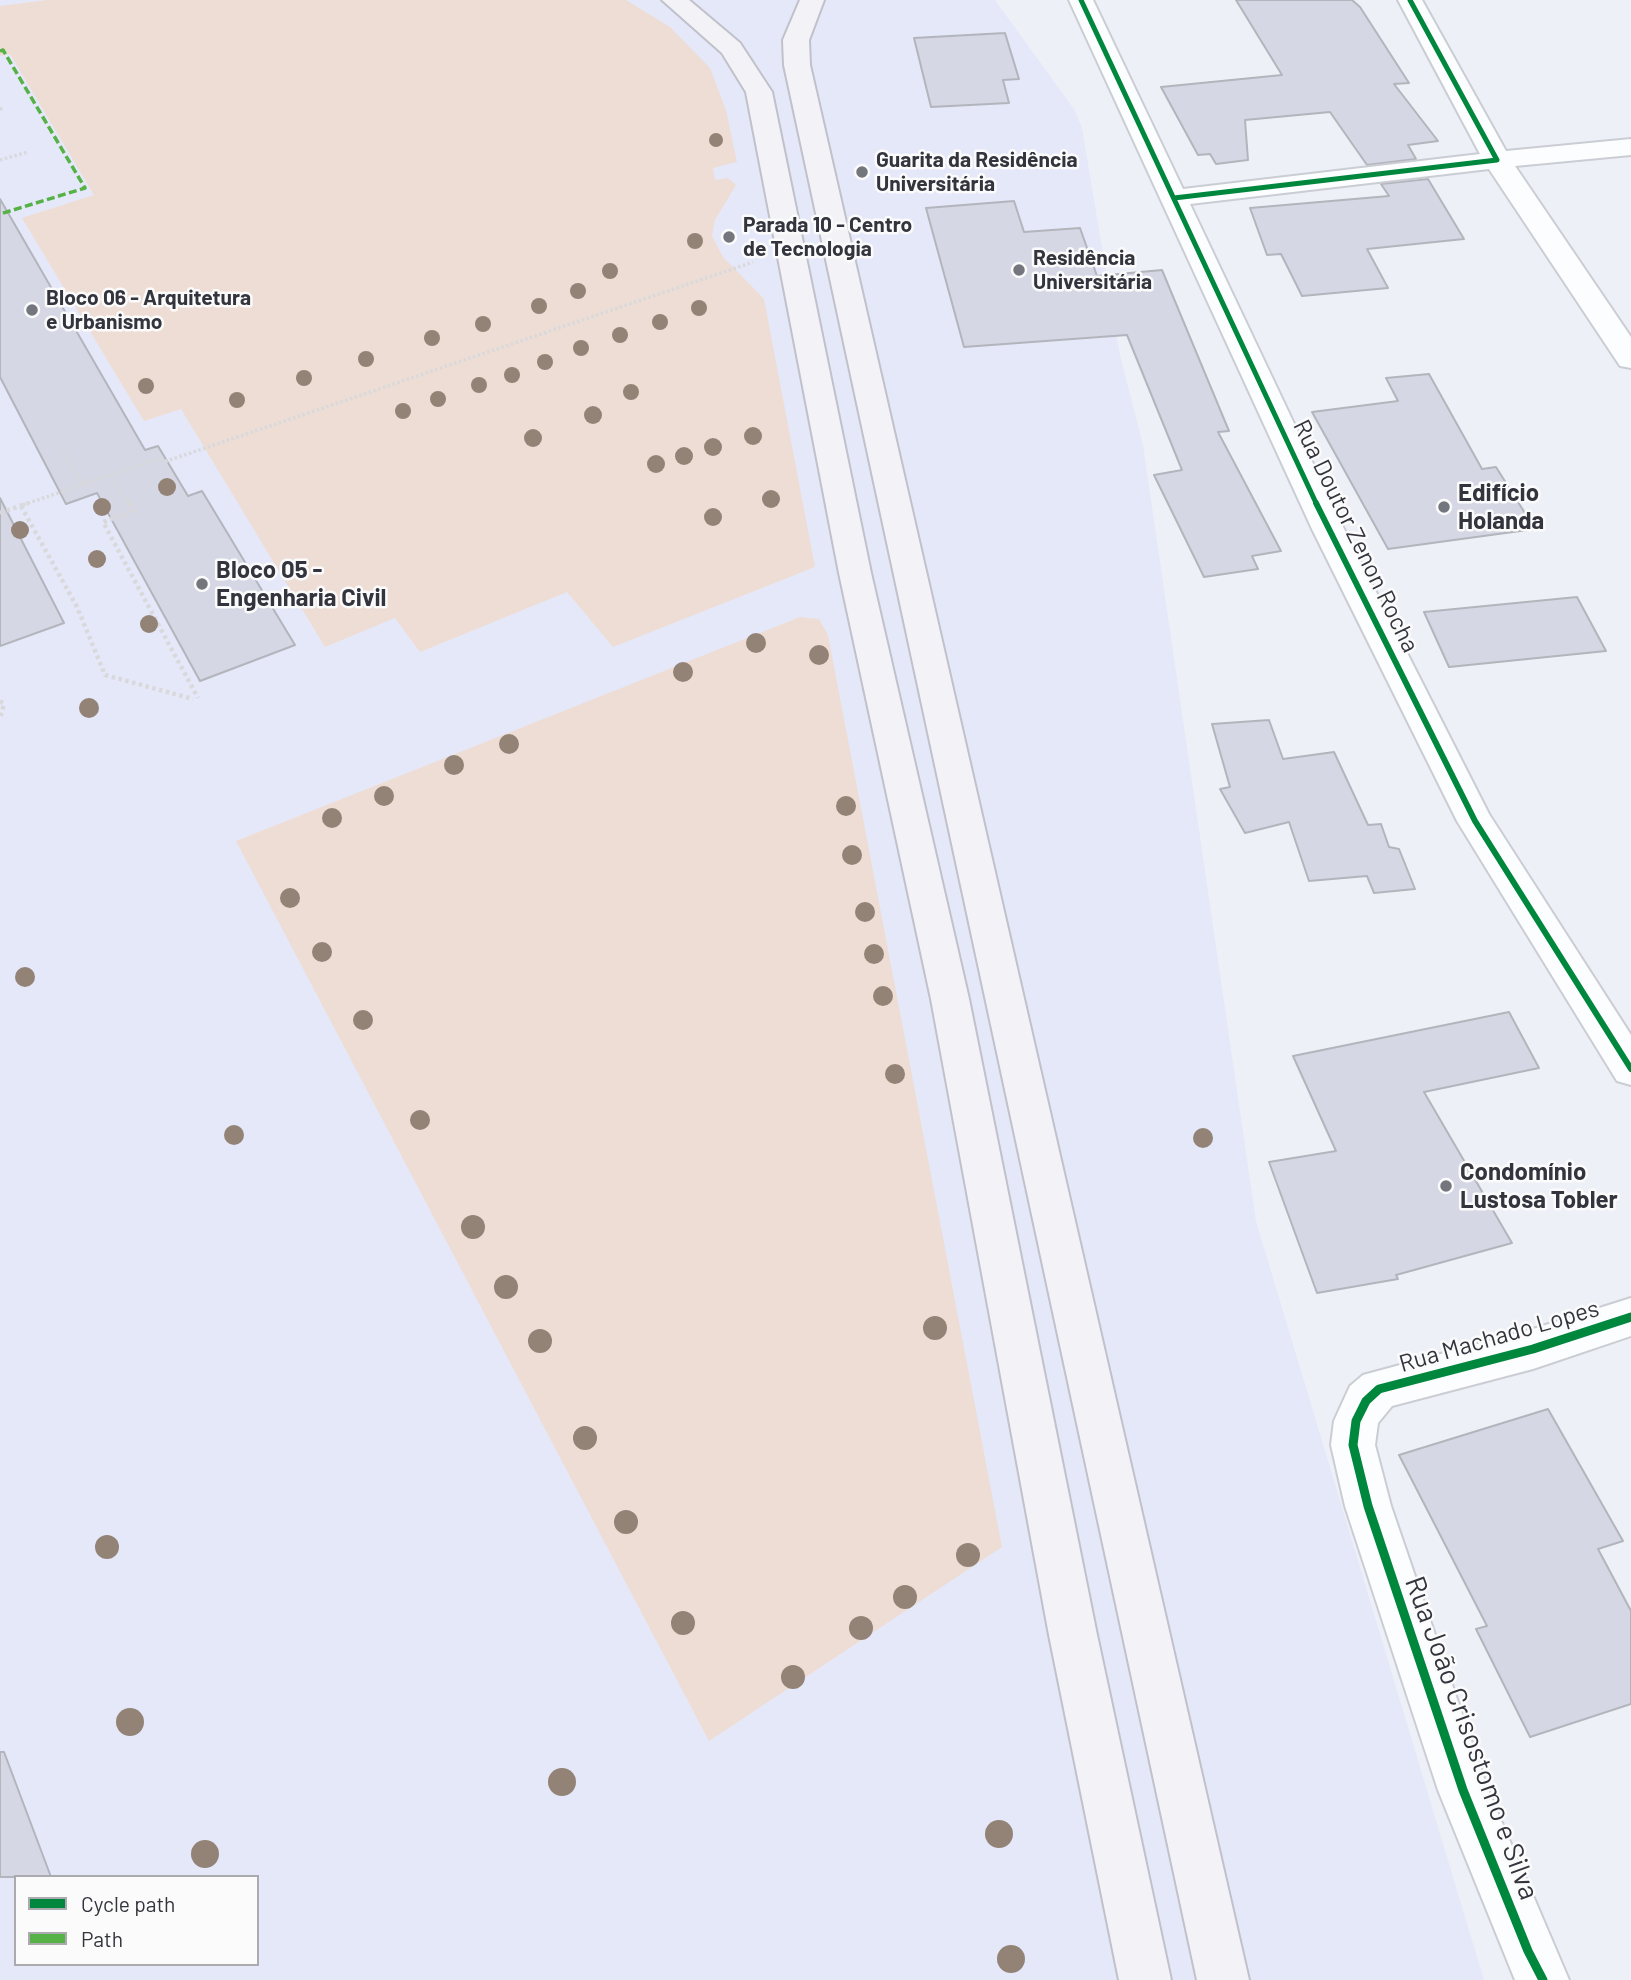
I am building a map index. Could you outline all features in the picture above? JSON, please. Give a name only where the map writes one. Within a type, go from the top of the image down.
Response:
[{"type":"main road","points":[[674,0],[731,48],[749,72],[759,92],[855,573],[950,999],[1073,1635],[1145,1980]]},
{"type":"main road","points":[[812,0],[796,40],[797,65],[1223,1980]]},
{"type":"street","name":"Rua Doutor Zenon Rocha","points":[[1081,0],[1328,529],[1475,821],[1631,1069]]},
{"type":"street","points":[[1410,0],[1497,160],[1631,359]]},
{"type":"street","points":[[1174,198],[1631,147]]},
{"type":"street","name":"Rua Machado Lopes","points":[[1368,1506],[1353,1445],[1356,1421],[1366,1401],[1379,1390],[1533,1349],[1631,1317]]},
{"type":"street","name":"Rua João Crisostomo e Silva","points":[[1368,1506],[1463,1790],[1528,1951],[1543,1980]]},
{"type":"path","points":[[0,160],[28,152]]},
{"type":"path","points":[[0,513],[157,459],[167,461],[791,251]]},
{"type":"path","points":[[61,447],[83,484]]},
{"type":"path","points":[[20,506],[78,607],[105,674],[195,699],[103,522],[134,513],[112,475]]},
{"type":"path","points":[[0,701],[4,704],[0,718]]},
{"type":"shaded area","points":[[0,0],[995,0],[1074,109],[1082,128],[1120,355],[1143,445],[1256,1221],[1484,1980],[0,1980]]},
{"type":"shaded area","points":[[47,0],[626,0],[670,27],[710,68],[726,110],[737,162],[713,168],[715,180],[728,178],[736,185],[715,220],[712,236],[723,257],[764,299],[815,567],[613,647],[567,592],[420,652],[395,618],[325,647],[181,409],[144,421],[22,218],[94,195],[10,54],[0,56],[0,6]]},
{"type":"shaded area","points":[[800,617],[819,619],[828,635],[1002,1547],[709,1741],[236,841]]},
{"type":"building","points":[[1236,0],[1352,0],[1360,7],[1409,83],[1394,84],[1438,141],[1408,145],[1416,159],[1367,165],[1330,112],[1245,120],[1248,160],[1216,164],[1210,154],[1198,155],[1161,87],[1282,75]]},
{"type":"building","points":[[1005,33],[1019,79],[1003,80],[1009,103],[931,107],[914,38]]},
{"type":"building","points":[[1428,179],[1464,239],[1367,249],[1388,288],[1302,296],[1281,254],[1267,255],[1250,208],[1389,196],[1381,184]]},
{"type":"building","points":[[0,199],[145,450],[158,446],[188,496],[202,491],[295,645],[200,681],[97,493],[66,504],[0,377]]},
{"type":"building","points":[[1014,201],[1024,232],[1080,228],[1097,276],[1162,270],[1229,431],[1218,432],[1281,551],[1252,556],[1258,569],[1204,577],[1154,475],[1182,470],[1127,335],[964,347],[926,208]]},
{"type":"building","points":[[1429,374],[1482,469],[1496,467],[1535,529],[1388,549],[1312,412],[1398,401],[1386,378]]},
{"type":"building","points":[[0,498],[64,623],[0,646]]},
{"type":"building","points":[[1577,597],[1606,651],[1449,667],[1424,612]]},
{"type":"building","points":[[1269,720],[1283,759],[1334,752],[1368,825],[1381,824],[1389,847],[1399,849],[1415,889],[1374,893],[1367,876],[1309,881],[1289,822],[1245,833],[1220,789],[1230,787],[1212,724]]},
{"type":"building","points":[[1509,1012],[1539,1068],[1424,1092],[1512,1243],[1396,1275],[1398,1279],[1317,1293],[1269,1162],[1336,1151],[1293,1056]]},
{"type":"building","points":[[1548,1409],[1623,1541],[1598,1549],[1631,1611],[1631,1704],[1530,1737],[1476,1629],[1487,1626],[1399,1455]]},
{"type":"building","points":[[0,1752],[4,1752],[50,1875],[0,1877]]},
{"type":"marked path","points":[[0,51],[3,50],[85,188],[0,214]]},
{"type":"cycle path","points":[[1081,0],[1328,529],[1475,821],[1631,1069]]},
{"type":"cycle path","points":[[1174,198],[1497,160],[1410,0]]},
{"type":"cycle path","points":[[1543,1980],[1528,1951],[1463,1790],[1368,1506],[1353,1445],[1356,1421],[1366,1401],[1379,1389],[1533,1349],[1631,1317]]},
{"type":"place","name":"Guarita da Residência Universitária","points":[[862,172]]},
{"type":"place","name":"Parada 10 - Centro de Tecnologia","points":[[729,237]]},
{"type":"place","name":"Residência Universitária","points":[[1019,270]]},
{"type":"place","name":"Bloco 06 - Arquitetura e Urbanismo","points":[[32,310]]},
{"type":"place","name":"Edifício Holanda","points":[[1444,507]]},
{"type":"place","name":"Bloco 05 - Engenharia Civil","points":[[202,584]]},
{"type":"place","name":"Condomínio Lustosa Tobler","points":[[1446,1186]]}]
